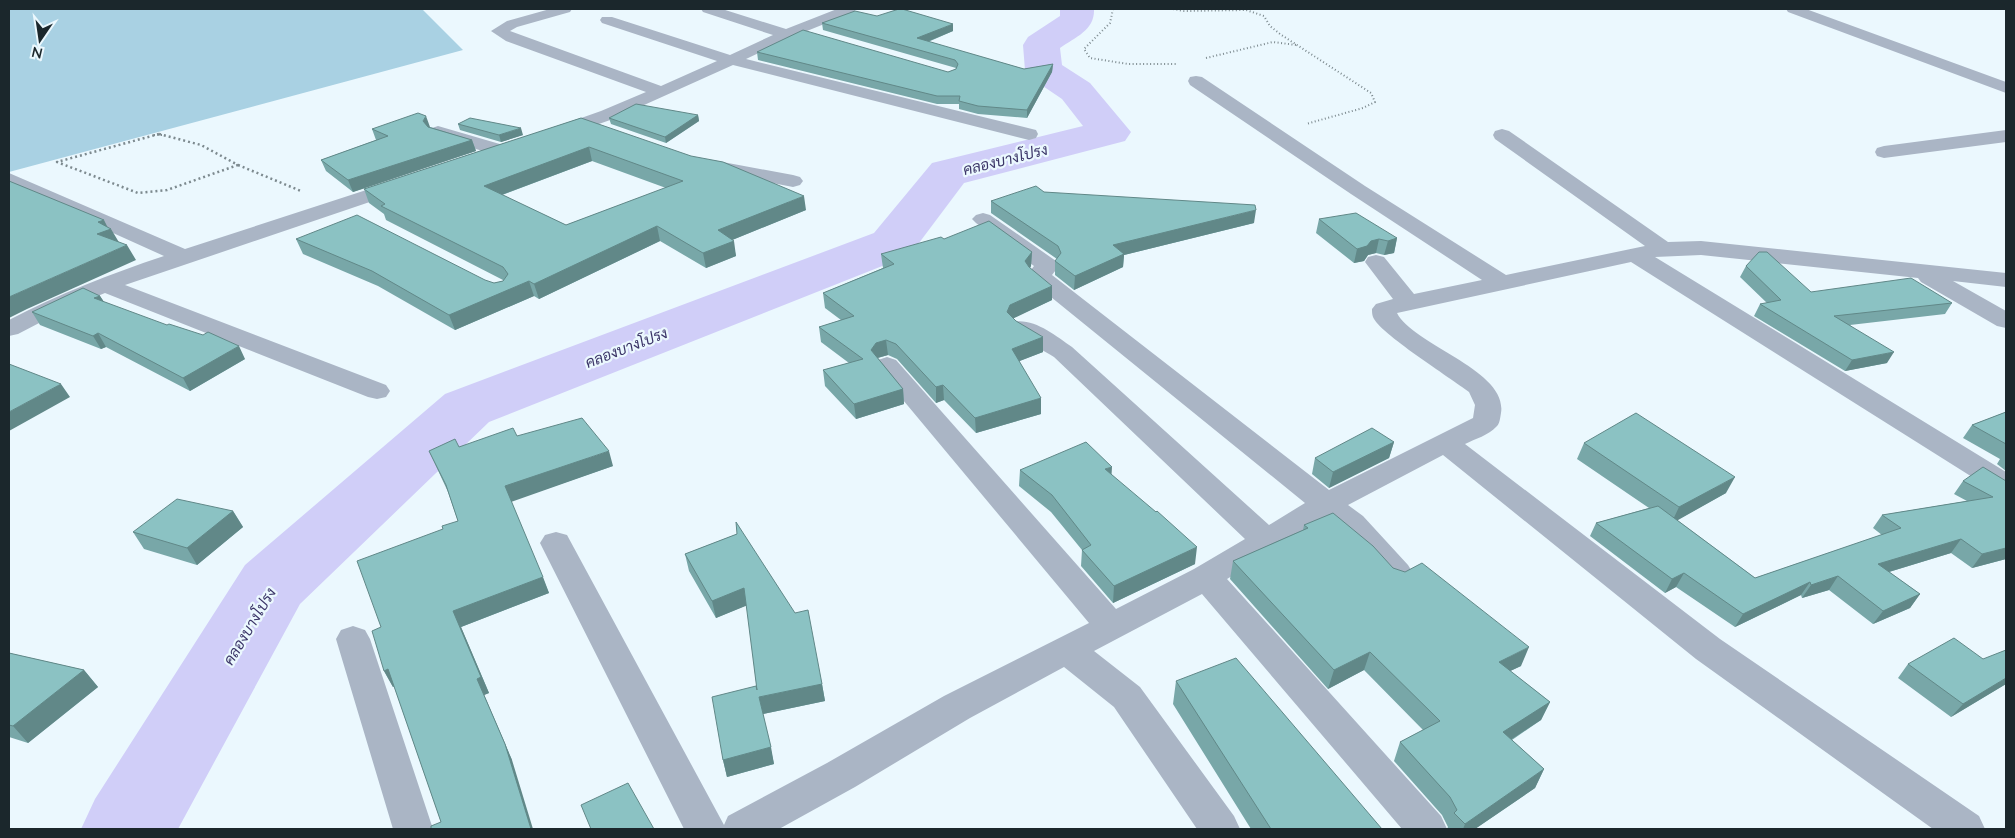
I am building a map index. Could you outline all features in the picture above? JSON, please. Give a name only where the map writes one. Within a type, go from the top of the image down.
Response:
[{"type":"street","points":[[565,9],[502,28],[499,31],[511,38],[662,92]]},
{"type":"street","points":[[708,9],[794,32],[820,35]]},
{"type":"street","points":[[466,163],[585,123],[609,124],[662,92],[849,9]]},
{"type":"street","points":[[1793,9],[2006,88]]},
{"type":"street","points":[[607,20],[731,60],[1028,134]]},
{"type":"street","points":[[1196,81],[1503,283]]},
{"type":"street","points":[[438,132],[520,145]]},
{"type":"street","points":[[1502,135],[1663,249]]},
{"type":"street","points":[[1884,152],[2006,136]]},
{"type":"street","points":[[692,161],[793,181]]},
{"type":"street","points":[[9,179],[184,257]]},
{"type":"street","points":[[9,329],[60,303],[105,285],[421,179]]},
{"type":"street","points":[[339,206],[364,219]]},
{"type":"street","points":[[983,220],[1048,266],[1038,275],[1352,524],[1399,576]]},
{"type":"street","points":[[742,829],[841,775],[957,707],[1206,578],[1326,504],[1486,422],[1489,405],[1480,388],[1402,333],[1385,317],[1384,309],[1408,302],[1663,249],[1701,248],[2006,280]]},
{"type":"street","points":[[1635,255],[2006,485]]},
{"type":"street","points":[[1376,262],[1408,302]]},
{"type":"street","points":[[1919,271],[2006,321]]},
{"type":"street","points":[[105,285],[376,392]]},
{"type":"street","points":[[1021,327],[1046,340],[1062,352],[1266,540]]},
{"type":"street","points":[[887,365],[1112,627]]},
{"type":"street","points":[[1446,443],[1708,650],[1965,829]]},
{"type":"street","points":[[556,543],[705,829]]},
{"type":"street","points":[[1206,578],[1427,829]]},
{"type":"street","points":[[353,639],[413,829]]},
{"type":"street","points":[[1067,650],[1127,697],[1220,829]]},
{"type":"path","points":[[1113,9],[1110,23],[1084,49],[1090,58],[1128,64],[1181,64]]},
{"type":"path","points":[[1173,9],[1184,11],[1246,10],[1264,16],[1270,26],[1296,45],[1371,93],[1374,102],[1363,108],[1274,133]]},
{"type":"path","points":[[1200,60],[1273,42],[1296,45]]},
{"type":"path","points":[[238,165],[167,190],[138,193],[57,162],[159,134],[201,145],[238,165],[339,206]]},
{"type":"shaded area","points":[[9,9],[422,9],[463,50],[9,172]]},
{"type":"building","points":[[899,9],[953,24],[917,38],[1024,69],[1053,64],[1027,110],[978,106],[959,101],[960,96],[937,96],[757,52],[803,30],[948,72],[956,69],[958,64],[955,60],[822,23],[855,11],[877,16]]},
{"type":"building","points":[[636,104],[698,115],[665,137],[609,118]]},
{"type":"building","points":[[418,113],[426,116],[423,121],[428,127],[472,140],[348,180],[321,160],[388,136],[372,129]]},
{"type":"building","points":[[470,118],[521,128],[499,135],[458,124]]},
{"type":"building","points":[[581,118],[691,156],[723,162],[804,196],[718,230],[734,241],[703,253],[657,226],[534,284],[529,281],[449,315],[372,271],[296,239],[357,215],[485,280],[494,283],[503,281],[508,274],[503,267],[381,206],[385,204],[364,189]],"holes":[[[589,147],[683,181],[566,225],[484,186]]]},
{"type":"building","points":[[9,181],[104,220],[98,222],[111,229],[97,234],[127,245],[9,297]]},
{"type":"building","points":[[1036,186],[1044,192],[1255,205],[1256,210],[1113,245],[1124,254],[1075,276],[1055,261],[1061,253],[1058,246],[991,201]]},
{"type":"building","points":[[1356,213],[1397,238],[1388,241],[1379,239],[1371,241],[1367,246],[1357,249],[1319,219]]},
{"type":"building","points":[[989,221],[1032,252],[1025,261],[1029,267],[1052,286],[1010,305],[1007,312],[1016,321],[1043,337],[1012,349],[1041,398],[975,418],[943,385],[936,387],[896,344],[886,340],[876,343],[871,350],[903,389],[854,404],[823,370],[863,359],[819,327],[854,316],[823,293],[894,264],[881,254],[941,237],[944,239]]},
{"type":"building","points":[[1759,252],[1767,252],[1811,292],[1911,278],[1952,303],[1834,316],[1894,352],[1852,360],[1760,304],[1781,300],[1746,266]]},
{"type":"building","points":[[83,288],[100,296],[94,298],[167,325],[203,335],[208,332],[239,346],[183,378],[98,333],[93,336],[32,312]]},
{"type":"building","points":[[9,364],[61,384],[9,412]]},
{"type":"building","points":[[2006,412],[2006,444],[1972,425]]},
{"type":"building","points":[[1636,413],[1735,477],[1679,507],[1584,443]]},
{"type":"building","points":[[582,418],[609,451],[505,486],[543,577],[453,611],[481,677],[477,679],[505,744],[531,829],[431,829],[431,826],[441,822],[388,669],[384,671],[372,631],[381,627],[357,561],[443,529],[442,526],[458,521],[446,485],[429,451],[455,439],[459,447],[513,428],[517,436]]},
{"type":"building","points":[[1372,428],[1394,442],[1333,472],[1315,458]]},
{"type":"building","points":[[1086,442],[1112,467],[1105,469],[1157,511],[1197,547],[1114,586],[1082,550],[1091,545],[1052,495],[1020,470]]},
{"type":"building","points":[[1983,467],[2006,481],[2006,548],[1982,554],[1961,539],[1878,564],[1920,594],[1883,611],[1838,576],[1811,585],[1810,582],[1743,614],[1684,573],[1672,579],[1596,523],[1658,506],[1755,578],[1901,528],[1882,515],[1993,497],[1963,481]]},
{"type":"building","points":[[177,499],[233,511],[187,548],[133,532]]},
{"type":"building","points":[[1333,513],[1373,546],[1393,568],[1405,572],[1422,563],[1529,647],[1499,662],[1550,702],[1503,732],[1544,769],[1465,824],[1454,813],[1457,810],[1450,797],[1400,742],[1440,721],[1370,652],[1334,670],[1233,561],[1308,528],[1304,525]]},
{"type":"building","points":[[736,522],[795,613],[808,610],[822,684],[759,697],[771,747],[723,760],[712,697],[756,686],[757,690],[744,588],[712,601],[685,554],[737,534]]},
{"type":"building","points":[[1954,638],[1983,659],[2006,650],[2006,678],[1963,704],[1908,664]]},
{"type":"building","points":[[9,653],[84,670],[13,726],[9,725]]},
{"type":"building","points":[[1236,658],[1382,829],[1271,829],[1176,681]]},
{"type":"building","points":[[628,783],[654,829],[591,829],[581,805]]},
{"type":"waterway","name":"คลองบางโปรง","points":[[128,829],[272,585],[467,408],[892,244],[948,173],[1110,132],[1076,91],[1044,70],[1041,45],[1077,20],[1077,9]]}]
